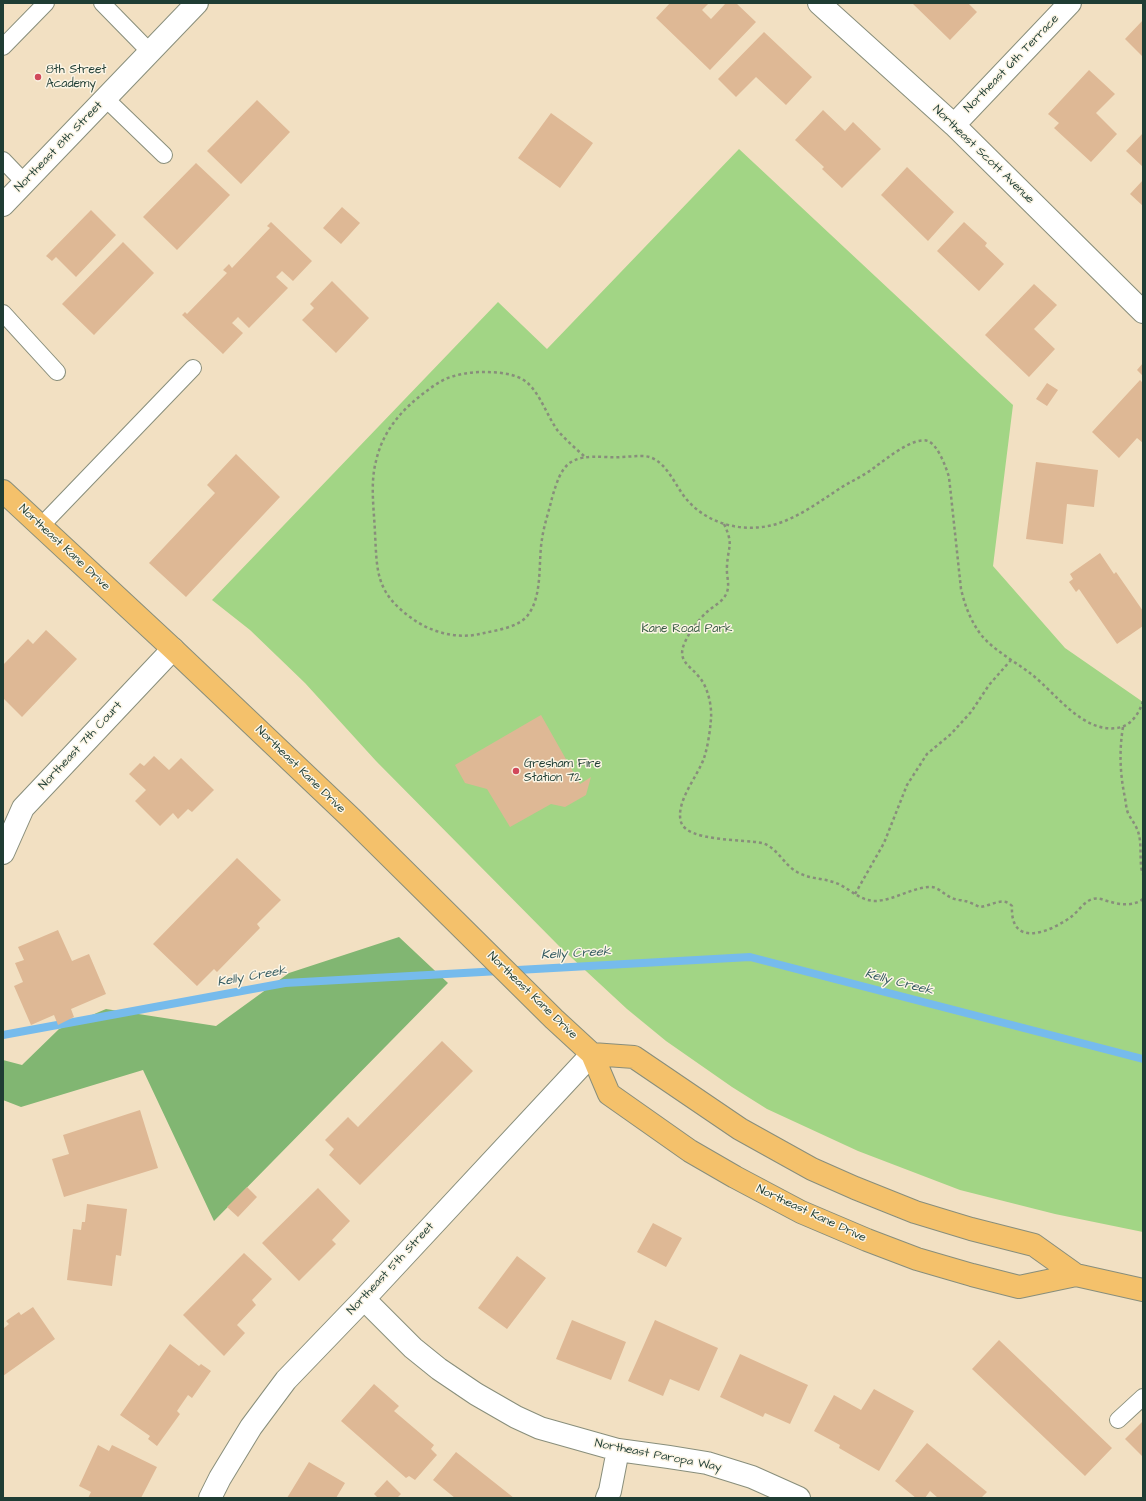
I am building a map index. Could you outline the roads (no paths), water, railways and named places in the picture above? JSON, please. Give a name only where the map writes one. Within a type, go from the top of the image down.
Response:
[{"type":"main road","name":"Northeast Kane Drive","points":[[3,491],[173,649],[351,818],[554,1019],[592,1054],[609,1094],[690,1151],[735,1177],[801,1212],[868,1240],[918,1259],[1019,1287],[1076,1275]]},
{"type":"main road","name":"Northeast Kane Drive","points":[[592,1054],[634,1057],[740,1129],[812,1168],[855,1188],[915,1212],[971,1229],[1034,1245],[1076,1275],[1143,1290]]},
{"type":"street","name":"Northeast 8th Street","points":[[3,205],[197,3]]},
{"type":"street","name":"Northeast Scott Avenue","points":[[819,3],[954,125],[1143,312]]},
{"type":"street","name":"Northeast 6th Terrace","points":[[954,125],[1070,3]]},
{"type":"street","name":"Northeast 7th Court","points":[[3,853],[23,808],[173,649]]},
{"type":"street","name":"Northeast 5th Street","points":[[210,1498],[220,1478],[251,1428],[286,1380],[364,1299],[592,1054]]},
{"type":"street","name":"Northeast Paropa Way","points":[[364,1299],[414,1348],[434,1365],[476,1394],[516,1417],[540,1428],[618,1450],[706,1464],[752,1477],[800,1498]]},
{"type":"street","points":[[607,1498],[610,1491],[618,1450]]},
{"type":"lane","points":[[3,47],[46,3]]},
{"type":"lane","points":[[102,3],[150,52]]},
{"type":"lane","points":[[106,99],[164,155]]},
{"type":"lane","points":[[3,160],[25,182]]},
{"type":"lane","points":[[3,313],[57,372]]},
{"type":"lane","points":[[41,526],[193,368]]},
{"type":"lane","points":[[1118,1420],[1143,1397]]},
{"type":"waterway","name":"Kelly Creek","points":[[3,1035],[285,983],[750,957],[1143,1059]]},
{"type":"place","name":"8th Street Academy","points":[[38,77]]},
{"type":"place","name":"Gresham Fire Station 72","points":[[516,771]]},
{"type":"park label","name":"Kane Road Park","points":[[687,629]]}]
